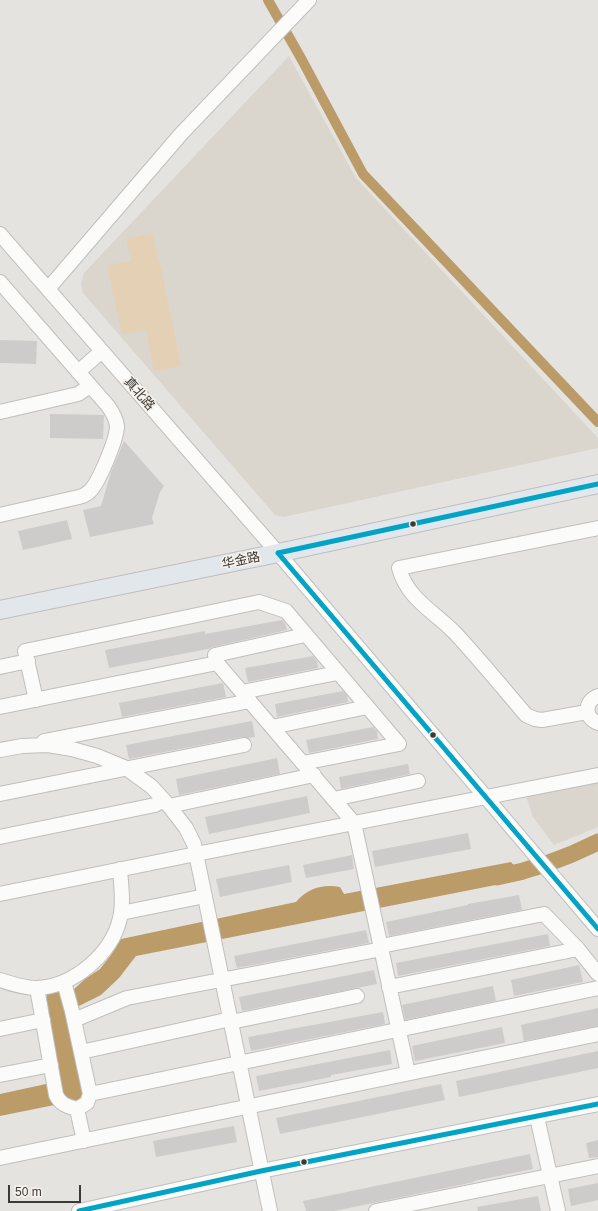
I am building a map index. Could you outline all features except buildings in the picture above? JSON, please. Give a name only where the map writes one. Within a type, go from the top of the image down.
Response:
[{"type":"main road","name":"华金路","points":[[0,610],[278,554],[598,484]]},
{"type":"street","points":[[48,289],[181,134],[309,0]]},
{"type":"street","name":"真北路","points":[[0,234],[278,554],[598,929]]},
{"type":"street","points":[[0,282],[108,406],[115,417],[117,426],[115,439],[95,485],[89,493],[79,497],[0,515]]},
{"type":"street","points":[[78,372],[102,351]]},
{"type":"street","points":[[0,412],[78,394],[90,386]]},
{"type":"street","points":[[587,712],[542,720],[526,715],[455,633],[408,590],[402,579],[399,568],[598,528]]},
{"type":"street","points":[[36,700],[25,651],[259,602],[286,611],[305,636],[399,744],[303,762]]},
{"type":"street","points":[[305,636],[215,654],[218,663],[354,823],[368,882],[408,1074]]},
{"type":"street","points":[[0,667],[28,661]]},
{"type":"street","points":[[0,707],[218,663]]},
{"type":"street","points":[[0,750],[80,734],[246,696],[337,673]]},
{"type":"street","points":[[598,696],[592,699],[589,703],[587,712],[592,721],[598,723]]},
{"type":"street","points":[[272,726],[367,707]]},
{"type":"street","points":[[80,734],[84,753]]},
{"type":"street","points":[[22,746],[48,745],[72,749],[126,768],[152,787],[186,828],[194,844],[217,948],[270,1211]]},
{"type":"street","points":[[0,794],[244,745]]},
{"type":"street","points":[[0,837],[155,805],[314,775]]},
{"type":"street","points":[[0,894],[598,775]]},
{"type":"street","points":[[334,799],[418,781]]},
{"type":"street","points":[[0,980],[19,986],[37,988],[66,986],[100,957],[112,939],[120,919],[123,902],[120,869]]},
{"type":"street","points":[[121,913],[205,896]]},
{"type":"street","points":[[73,1016],[127,998],[382,948],[544,914],[578,949],[598,974]]},
{"type":"street","points":[[389,987],[578,949]]},
{"type":"street","points":[[37,988],[56,1095],[59,1101],[71,1107],[87,1104],[90,1094],[66,986]]},
{"type":"street","points":[[90,1094],[598,988]]},
{"type":"street","points":[[81,1052],[357,996]]},
{"type":"street","points":[[0,1029],[43,1020]]},
{"type":"street","points":[[0,1158],[598,1034]]},
{"type":"street","points":[[0,1075],[51,1065]]},
{"type":"street","points":[[79,1211],[261,1171],[598,1104]]},
{"type":"street","points":[[71,1107],[84,1141]]},
{"type":"street","points":[[537,1117],[558,1211]]},
{"type":"street","points":[[376,1211],[598,1166]]},
{"type":"shaded area","points":[[289,56],[356,178],[598,438],[598,448],[284,517],[275,515],[83,293],[81,283],[84,273]]},
{"type":"shaded area","points":[[152,233],[163,277],[181,366],[154,371],[146,330],[122,334],[107,265],[131,261],[126,239]]},
{"type":"shaded area","points":[[598,782],[598,827],[554,845],[533,817],[526,796]]},
{"type":"shaded area","points":[[511,862],[526,879],[136,956],[119,978],[101,995],[67,1012],[84,1099],[0,1116],[0,1094],[60,1081],[45,1000],[48,993],[72,991],[85,979],[100,969],[121,939],[296,902],[306,893],[316,888],[328,886],[340,887],[344,894]]},
{"type":"waterway","points":[[268,0],[363,174],[598,422]]},
{"type":"waterway","points":[[497,877],[549,863],[598,842]]},
{"type":"transit line","points":[[278,553],[598,484]]},
{"type":"transit line","points":[[278,553],[598,929]]},
{"type":"transit line","points":[[79,1211],[261,1171],[598,1104]]}]
